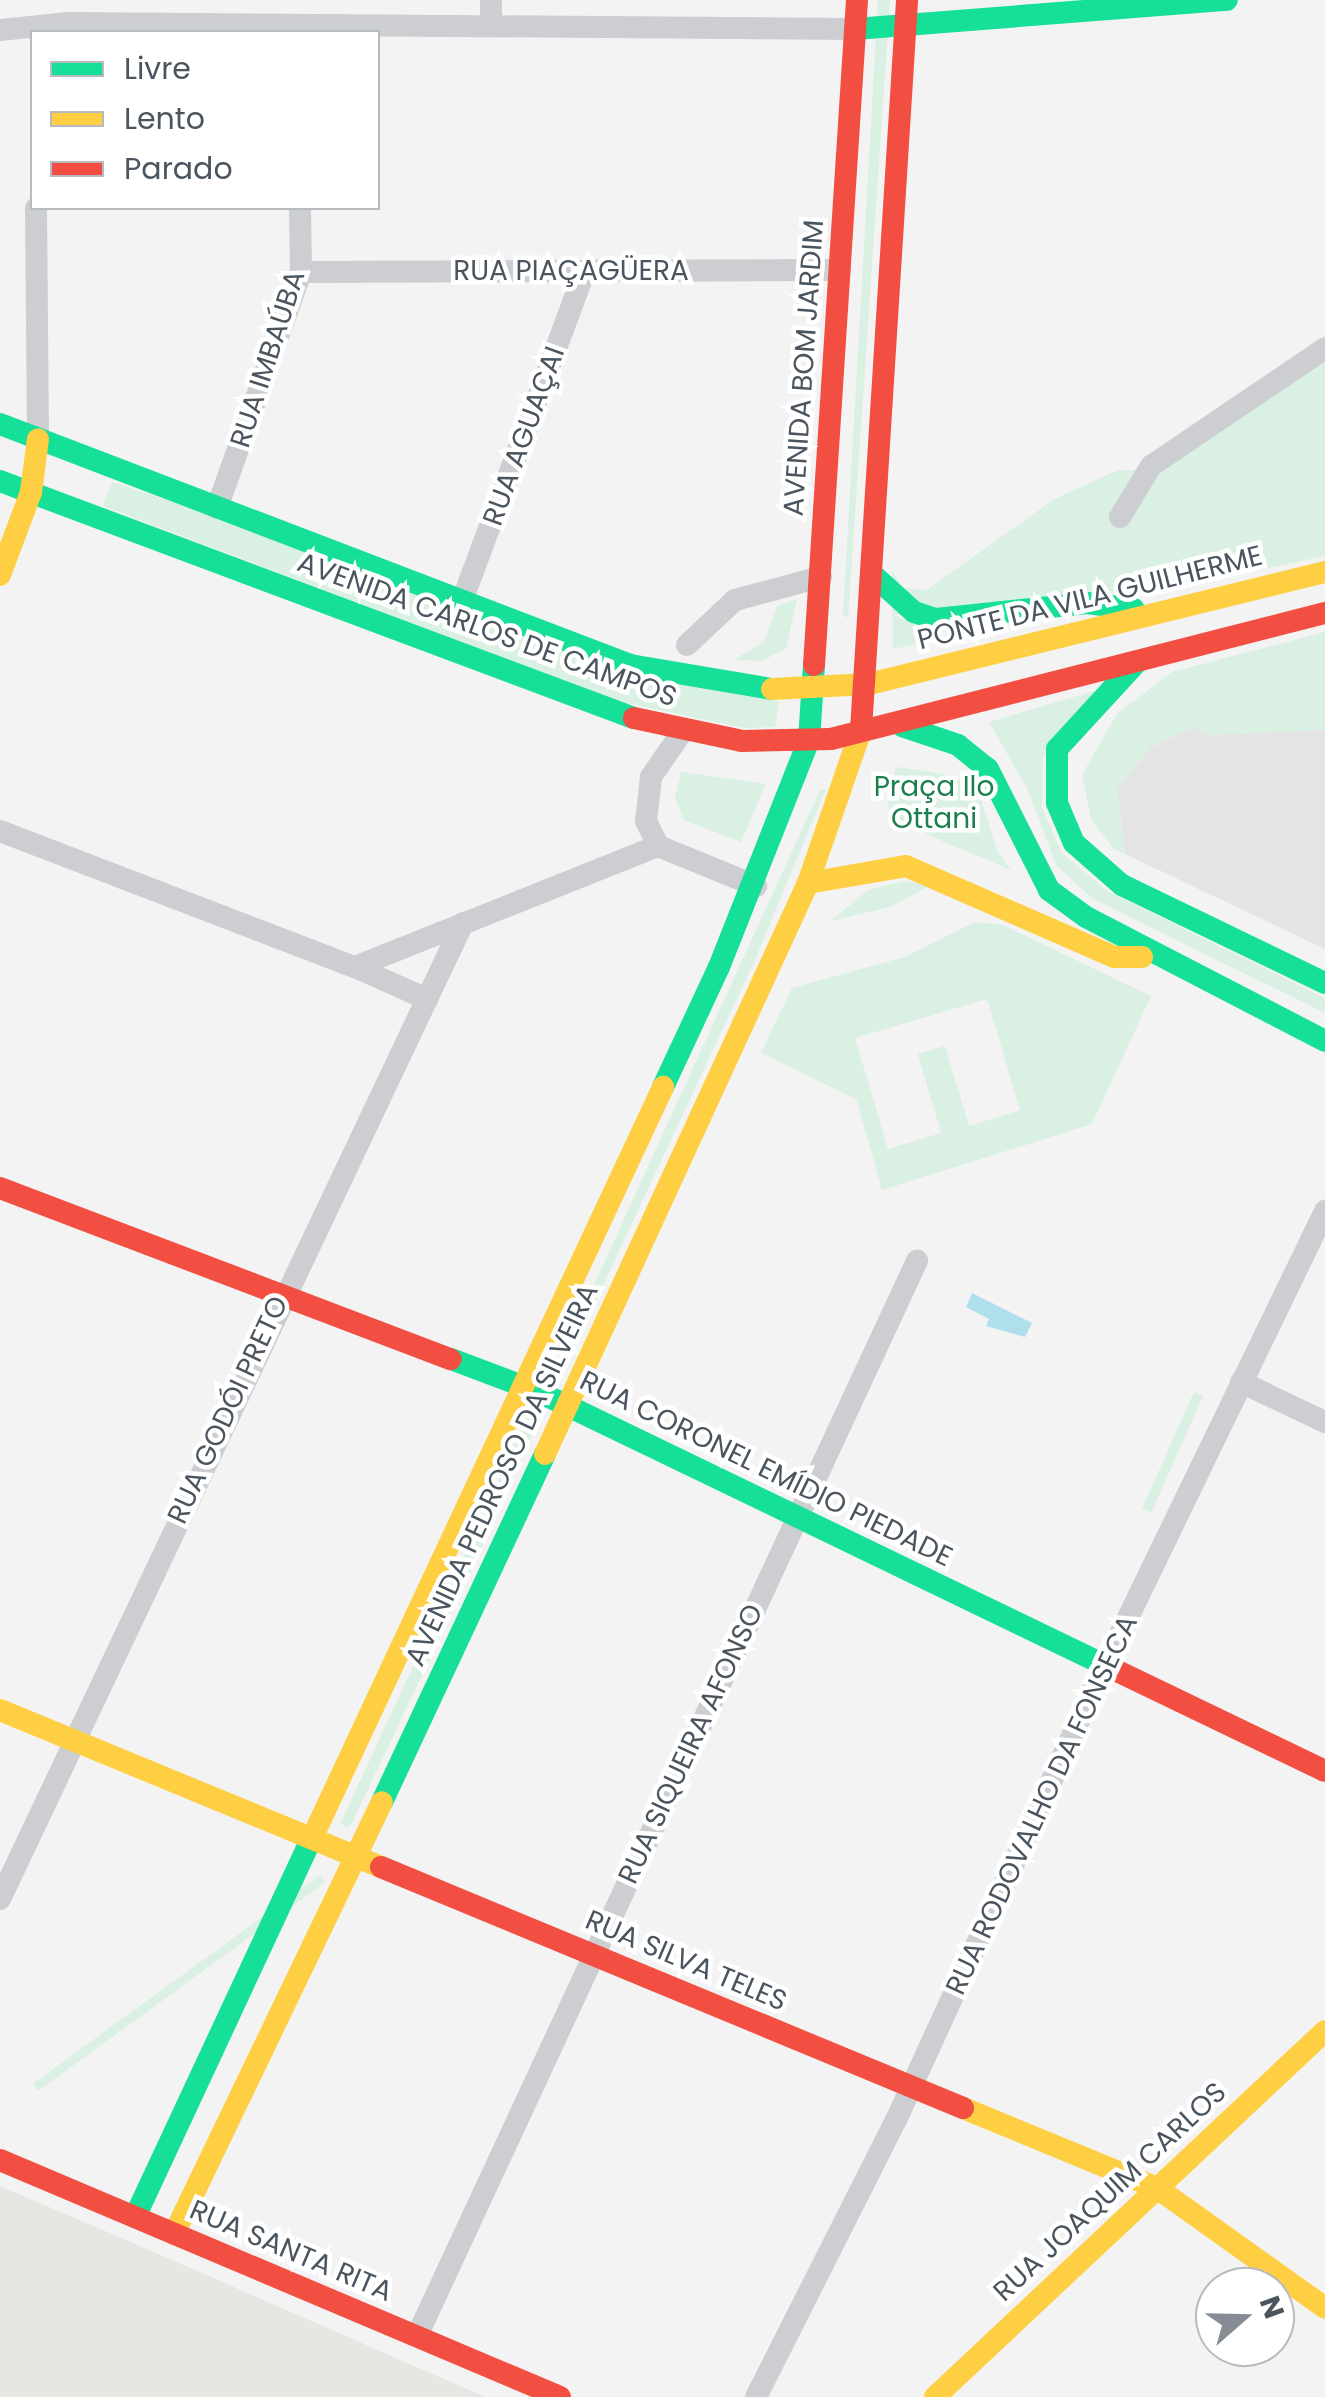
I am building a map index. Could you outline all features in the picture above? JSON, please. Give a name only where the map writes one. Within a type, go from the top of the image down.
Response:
[{"type":"main road","name":"AVENIDA BOM JARDIM","points":[[809,740],[857,0]]},
{"type":"main road","points":[[856,29],[907,12],[1228,0]]},
{"type":"main road","points":[[864,733],[907,12]]},
{"type":"main road","name":"AVENIDA CARLOS DE CAMPOS","points":[[0,424],[462,601],[686,680],[751,690],[869,684]]},
{"type":"main road","points":[[0,575],[31,492],[38,439]]},
{"type":"main road","name":"AVENIDA CARLOS DE CAMPOS","points":[[0,481],[613,713],[682,732],[809,740],[902,726]]},
{"type":"main road","name":"PONTE DA VILA GUILHERME","points":[[869,684],[1325,572]]},
{"type":"main road","points":[[872,576],[914,612],[936,619],[1088,603],[1154,612]]},
{"type":"main road","points":[[902,726],[1325,613]]},
{"type":"main road","points":[[1138,662],[1058,749],[1056,803],[1074,843],[1122,886],[1325,984]]},
{"type":"main road","points":[[902,726],[973,756],[1000,784],[1022,846],[1050,890],[1156,957],[1325,1040]]},
{"type":"main road","name":"AVENIDA PEDROSO DA SILVEIRA","points":[[174,2234],[355,1856],[808,883],[864,733]]},
{"type":"main road","name":"AVENIDA PEDROSO DA SILVEIRA","points":[[134,2218],[526,1387],[756,886],[809,740]]},
{"type":"main road","points":[[808,883],[906,866],[1114,957],[1156,957]]},
{"type":"main road","name":"RUA CORONEL EMÍDIO PIEDADE","points":[[0,1188],[526,1387],[1325,1771]]},
{"type":"main road","name":"RUA SILVA TELES","points":[[0,1710],[1157,2188],[1325,2308]]},
{"type":"main road","name":"RUA JOAQUIM CARLOS","points":[[936,2397],[1325,2031]]},
{"type":"main road","name":"RUA SANTA RITA","points":[[0,2160],[560,2397]]},
{"type":"street","points":[[29,0],[33,29]]},
{"type":"street","points":[[292,0],[297,29]]},
{"type":"street","points":[[491,0],[491,26]]},
{"type":"street","points":[[0,30],[491,26],[856,29]]},
{"type":"street","points":[[36,210],[38,439]]},
{"type":"street","name":"RUA IMBAÚBA","points":[[217,508],[301,272],[300,210]]},
{"type":"street","name":"RUA PIAÇAGÜERA","points":[[301,272],[840,270]]},
{"type":"street","name":"RUA AGUAÇAI","points":[[462,601],[586,271]]},
{"type":"street","points":[[1120,517],[1151,466],[1325,348]]},
{"type":"street","points":[[686,645],[735,600],[822,577]]},
{"type":"street","points":[[682,732],[646,791],[646,821],[658,846],[756,886]]},
{"type":"street","points":[[0,830],[355,967],[427,999]]},
{"type":"street","points":[[355,967],[658,846]]},
{"type":"street","name":"RUA GODÓI PRETO","points":[[0,1899],[282,1294],[462,923]]},
{"type":"street","name":"RUA RODOVALHO DA FONSECA","points":[[756,2397],[910,2088],[1105,1665],[1325,1211]]},
{"type":"street","name":"RUA SIQUEIRA AFONSO","points":[[416,2336],[917,1261]]},
{"type":"street","points":[[1241,1382],[1325,1422]]},
{"type":"shaded area","points":[[1194,727],[1208,735],[1325,730],[1325,949],[1125,854],[1117,789],[1150,748]]},
{"type":"shaded area","points":[[0,2186],[138,2245],[485,2397],[0,2397]]},
{"type":"green space","points":[[878,0],[890,0],[848,618],[843,615]]},
{"type":"green space","points":[[1325,354],[1325,556],[1207,581],[894,615],[945,638],[893,649],[892,570],[903,588],[927,590],[1053,500],[1118,470],[1148,470]]},
{"type":"green space","points":[[112,482],[779,702],[775,727],[744,728],[617,701],[103,506]]},
{"type":"green space","points":[[797,599],[786,648],[762,661],[733,660],[764,642],[777,606]]},
{"type":"green space","points":[[1325,632],[1325,730],[1208,735],[1194,727],[1150,748],[1117,789],[1125,854],[1114,850],[1091,819],[1082,775],[1117,714],[1172,672]]},
{"type":"green space","points":[[1098,690],[1043,756],[1042,808],[1062,853],[1107,891],[1325,998],[1325,1013],[1093,899],[1056,865],[1028,790],[989,722]]},
{"type":"green space","name":"Praça Ilo Ottani","points":[[896,767],[952,775],[979,792],[997,851],[1011,870],[892,820],[887,799]]},
{"type":"green space","points":[[681,772],[766,784],[741,842],[684,820],[675,798]]},
{"type":"green space","points":[[826,789],[754,962],[568,1360],[556,1368],[820,790]]},
{"type":"green space","name":"Praça Ilo Ottani","points":[[904,881],[929,886],[890,907],[831,921],[868,890]]},
{"type":"green space","points":[[975,922],[1003,925],[1151,996],[1092,1124],[882,1190],[856,1099],[761,1053],[792,988],[905,957]],"holes":[[[987,999],[1020,1110],[969,1126],[945,1046],[918,1054],[941,1133],[888,1149],[855,1038]]]},
{"type":"green space","points":[[1194,1392],[1203,1396],[1151,1513],[1142,1509]]},
{"type":"green space","points":[[528,1418],[537,1422],[465,1585],[350,1827],[344,1827],[341,1822]]},
{"type":"green space","points":[[320,1875],[325,1882],[38,2091],[33,2084]]},
{"type":"water","points":[[972,1293],[1032,1323],[1025,1337],[986,1326],[989,1319],[966,1307]]},
{"type":"traffic: fast","points":[[855,29],[1227,0]]},
{"type":"traffic: fast","points":[[0,424],[630,665],[772,689]]},
{"type":"traffic: fast","points":[[0,481],[634,718]]},
{"type":"traffic: fast","points":[[873,575],[914,612],[936,619],[1087,603],[1134,609]]},
{"type":"traffic: fast","points":[[1137,662],[1057,749],[1057,803],[1074,843],[1122,885],[1325,983]]},
{"type":"traffic: fast","points":[[663,1087],[719,967],[809,740],[814,665]]},
{"type":"traffic: fast","points":[[902,726],[958,745],[988,769],[1049,890],[1086,917],[1325,1041]]},
{"type":"traffic: fast","points":[[451,1359],[541,1393],[1111,1668]]},
{"type":"traffic: fast","points":[[382,1802],[545,1454]]},
{"type":"traffic: fast","points":[[135,2217],[313,1836]]},
{"type":"traffic: slow","points":[[0,575],[31,492],[38,439]]},
{"type":"traffic: slow","points":[[772,689],[869,684],[1325,572]]},
{"type":"traffic: slow","points":[[545,1454],[808,883],[861,730]]},
{"type":"traffic: slow","points":[[808,883],[906,866],[1114,957],[1142,957]]},
{"type":"traffic: slow","points":[[313,1836],[663,1087]]},
{"type":"traffic: slow","points":[[0,1710],[381,1867]]},
{"type":"traffic: slow","points":[[174,2234],[382,1802]]},
{"type":"traffic: slow","points":[[935,2397],[1325,2031]]},
{"type":"traffic: slow","points":[[963,2108],[1157,2188],[1325,2308]]},
{"type":"traffic: jam","points":[[814,665],[857,0]]},
{"type":"traffic: jam","points":[[861,730],[907,0]]},
{"type":"traffic: jam","points":[[634,718],[742,741],[831,739],[1325,613]]},
{"type":"traffic: jam","points":[[0,1188],[451,1359]]},
{"type":"traffic: jam","points":[[1111,1668],[1325,1771]]},
{"type":"traffic: jam","points":[[381,1867],[963,2108]]},
{"type":"traffic: jam","points":[[0,2160],[560,2397]]}]
